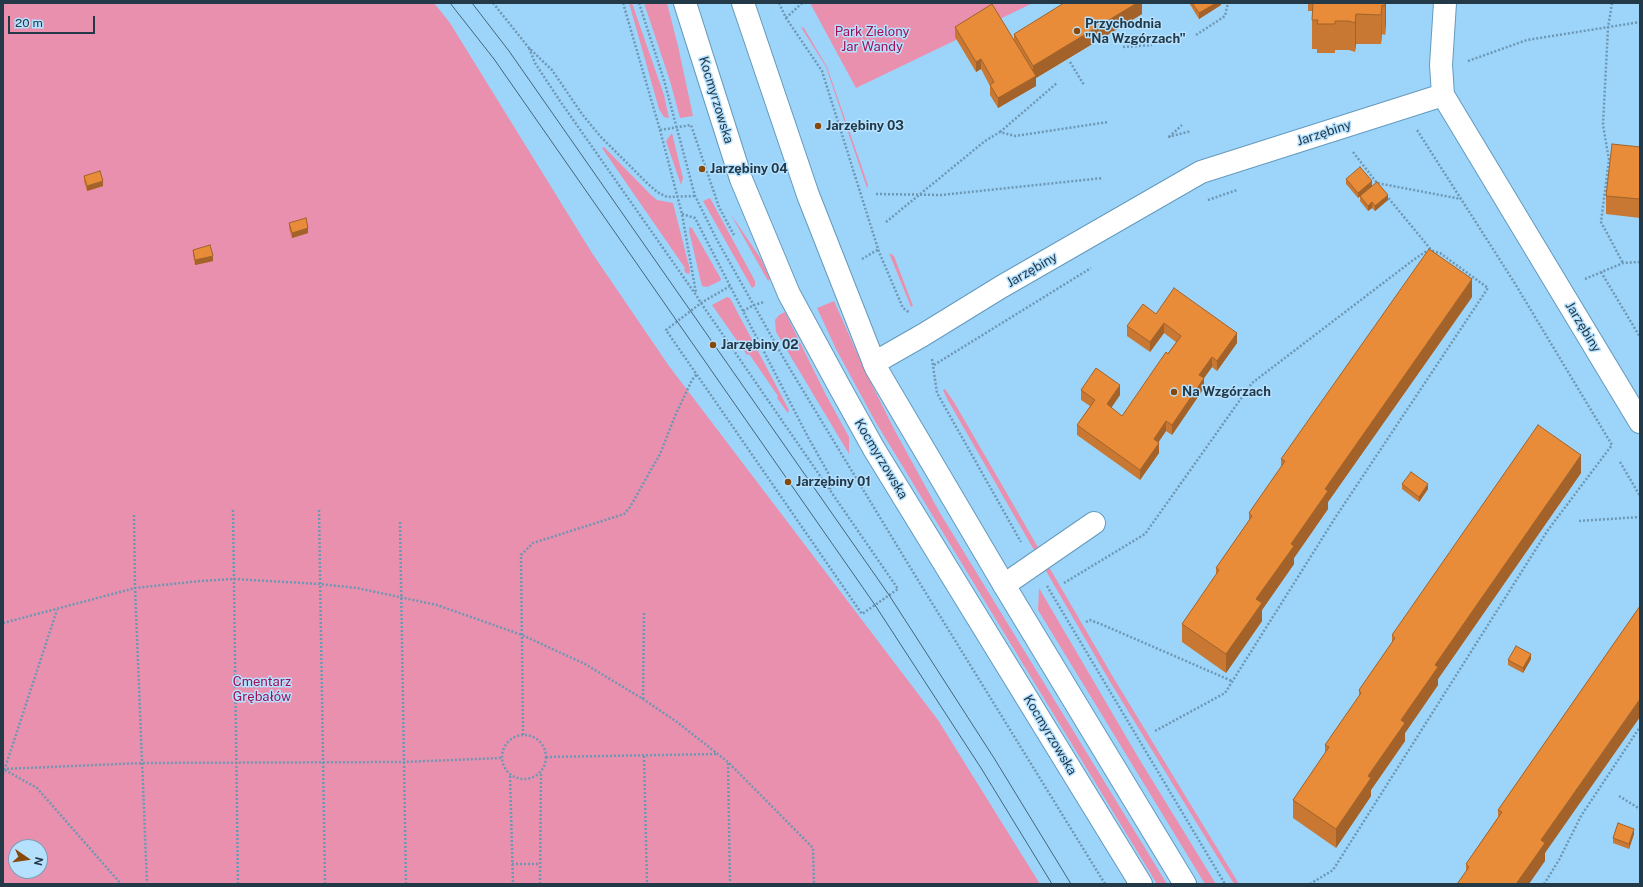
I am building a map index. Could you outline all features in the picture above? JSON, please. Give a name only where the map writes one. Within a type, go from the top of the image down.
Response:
[{"type":"main road","name":"Kocmyrzowska","points":[[685,3],[741,179],[790,294],[874,449],[1141,884]]},
{"type":"main road","points":[[743,3],[808,195],[874,363],[1004,585],[1185,884]]},
{"type":"main road","points":[[1444,95],[1441,66],[1445,3]]},
{"type":"main road","name":"Jarzębiny","points":[[874,363],[923,336],[1001,287],[1202,172],[1444,95],[1640,422]]},
{"type":"main road","points":[[1004,585],[1094,523]]},
{"type":"path","points":[[493,3],[529,48],[552,70],[582,114],[600,136],[646,182],[657,192],[667,197],[678,198],[695,196]]},
{"type":"path","points":[[623,3],[660,130],[682,214],[696,295]]},
{"type":"path","points":[[638,3],[664,80],[695,196],[716,240],[787,364],[1105,884]]},
{"type":"path","points":[[779,3],[786,18],[822,71],[879,249],[903,308],[912,315]]},
{"type":"path","points":[[786,18],[802,3]]},
{"type":"path","points":[[1196,35],[1225,16],[1228,3]]},
{"type":"path","points":[[1612,3],[1608,28],[1603,125],[1609,160],[1601,222],[1623,263]]},
{"type":"path","points":[[1464,62],[1527,40],[1640,22]]},
{"type":"path","points":[[1123,47],[1152,45]]},
{"type":"path","points":[[529,48],[535,63],[560,101],[702,303],[898,589],[862,614],[666,330],[702,303],[730,286]]},
{"type":"path","points":[[1070,62],[1084,86]]},
{"type":"path","points":[[886,222],[986,141],[1000,132],[1057,83]]},
{"type":"path","points":[[1000,132],[1015,136],[1108,122]]},
{"type":"path","points":[[660,130],[691,125],[719,207],[737,241]]},
{"type":"path","points":[[1182,125],[1168,137],[1191,131]]},
{"type":"path","points":[[1310,884],[1333,870],[1548,530],[1612,445],[1514,282],[1415,127]]},
{"type":"path","points":[[1358,148],[1351,150],[1381,189]]},
{"type":"path","points":[[876,194],[941,195],[1103,178]]},
{"type":"path","points":[[1377,183],[1461,199]]},
{"type":"path","points":[[1202,202],[1239,190]]},
{"type":"path","points":[[1155,731],[1225,693],[1339,512],[1488,288],[1440,254],[1433,251],[1386,194]]},
{"type":"path","points":[[682,214],[694,218],[809,439],[835,485],[829,488]]},
{"type":"path","points":[[856,262],[866,258],[879,249]]},
{"type":"path","points":[[1064,583],[1145,534],[1252,382],[1412,261],[1425,252],[1433,251]]},
{"type":"path","points":[[1582,280],[1623,263],[1640,262]]},
{"type":"path","points":[[1092,267],[934,365],[937,393],[1144,750],[1225,884]]},
{"type":"path","points":[[1601,272],[1640,337]]},
{"type":"path","points":[[743,311],[754,305],[769,301]]},
{"type":"path","points":[[523,735],[521,555],[533,543],[624,514],[660,454],[675,416],[692,380],[697,374]]},
{"type":"path","points":[[1620,462],[1640,496]]},
{"type":"path","points":[[233,510],[238,884]]},
{"type":"path","points":[[319,510],[326,884]]},
{"type":"path","points":[[134,515],[135,588],[147,884]]},
{"type":"path","points":[[1579,521],[1640,517]]},
{"type":"path","points":[[400,522],[406,884]]},
{"type":"path","points":[[3,623],[135,588],[234,579],[320,584],[357,588],[436,605],[522,635],[585,664],[643,698],[677,722],[728,762],[813,848],[814,884]]},
{"type":"path","points":[[3,774],[57,609]]},
{"type":"path","points":[[643,698],[644,612]]},
{"type":"path","points":[[1086,622],[1090,620],[1103,625],[1232,681]]},
{"type":"path","points":[[1544,884],[1559,860],[1581,816],[1640,727]]},
{"type":"path","points":[[540,884],[541,772],[546,757],[544,747],[537,739],[528,735],[518,736],[509,740],[503,749],[501,758],[504,768],[510,776],[520,780],[530,779],[541,772]]},
{"type":"path","points":[[546,757],[718,754]]},
{"type":"path","points":[[644,756],[647,884]]},
{"type":"path","points":[[4,769],[142,763],[403,762],[501,758]]},
{"type":"path","points":[[728,762],[730,884]]},
{"type":"path","points":[[4,769],[37,788],[122,884]]},
{"type":"path","points":[[510,776],[513,884]]},
{"type":"path","points":[[1619,796],[1640,809]]},
{"type":"path","points":[[512,864],[540,864]]},
{"type":"green space","name":"Cmentarz Grębałów","points":[[3,3],[434,3],[450,23],[592,253],[669,366],[938,720],[1040,884],[3,884]]},
{"type":"green space","points":[[629,3],[632,3],[664,95],[669,118],[664,117],[659,109]]},
{"type":"green space","points":[[644,3],[667,3],[693,116],[680,118],[670,81]]},
{"type":"green space","name":"Park Zielony Jar Wandy","points":[[810,3],[1033,3],[856,88]]},
{"type":"green space","points":[[801,27],[804,28],[827,67],[868,185],[867,188],[826,67]]},
{"type":"green space","points":[[672,133],[683,178],[681,185],[666,141]]},
{"type":"green space","points":[[604,147],[657,200],[673,203],[690,270],[689,274],[686,273],[684,270],[685,268],[602,148]]},
{"type":"green space","points":[[710,198],[755,281],[755,286],[752,288],[703,201]]},
{"type":"green space","points":[[730,213],[761,259],[770,279],[768,281]]},
{"type":"green space","points":[[689,227],[692,228],[721,279],[720,281],[707,287],[702,286]]},
{"type":"green space","points":[[889,253],[894,256],[913,306],[911,307]]},
{"type":"green space","points":[[727,297],[730,298],[789,410],[788,413],[749,354],[747,355],[712,305]]},
{"type":"green space","points":[[834,301],[866,373],[894,429],[940,513],[1167,884],[1157,884],[875,421],[836,349],[817,308]]},
{"type":"green space","points":[[785,312],[826,395],[849,437],[849,454],[776,332],[775,320],[779,315]]},
{"type":"green space","points":[[945,389],[1039,549],[1034,550],[946,397],[943,390]]},
{"type":"green space","points":[[1049,567],[1113,677],[1239,884],[1234,884],[1109,680],[1046,571]]},
{"type":"green space","points":[[1039,588],[1138,757],[1216,884],[1205,884],[1038,610]]},
{"type":"building","points":[[1064,3],[1137,3],[1033,66],[1014,34]]},
{"type":"building","points":[[1192,3],[1216,3],[1199,13]]},
{"type":"building","points":[[1313,3],[1385,3],[1385,6],[1382,5],[1381,15],[1356,14],[1355,23],[1349,21],[1335,21],[1335,24],[1317,24],[1318,20],[1312,20]]},
{"type":"building","points":[[992,4],[1036,76],[998,98],[990,85],[994,82],[981,59],[976,62],[955,27]]},
{"type":"building","points":[[1612,144],[1640,147],[1640,199],[1606,196]]},
{"type":"building","points":[[1360,167],[1372,181],[1358,193],[1346,179]]},
{"type":"building","points":[[100,171],[103,181],[87,186],[84,176]]},
{"type":"building","points":[[1377,182],[1388,195],[1375,206],[1372,202],[1368,206],[1360,196]]},
{"type":"building","points":[[306,218],[308,228],[292,233],[289,223]]},
{"type":"building","points":[[210,245],[213,256],[195,260],[193,250]]},
{"type":"building","points":[[1429,249],[1472,279],[1325,489],[1328,491],[1291,544],[1294,546],[1256,599],[1262,603],[1226,654],[1182,624],[1219,570],[1216,568],[1252,516],[1249,513],[1285,461],[1281,459]]},
{"type":"building","name":"Na Wzgórzach","points":[[1174,288],[1237,333],[1217,361],[1212,357],[1199,375],[1204,378],[1172,425],[1166,421],[1154,439],[1159,443],[1140,470],[1077,425],[1095,400],[1081,390],[1096,368],[1120,385],[1107,404],[1122,416],[1166,352],[1168,354],[1181,336],[1164,323],[1150,342],[1127,326],[1143,304],[1156,314]]},
{"type":"building","points":[[1538,425],[1581,455],[1435,665],[1438,667],[1401,720],[1405,723],[1368,776],[1371,778],[1336,829],[1293,800],[1329,747],[1325,745],[1361,693],[1359,690],[1395,638],[1392,635]]},
{"type":"building","points":[[1411,472],[1428,484],[1419,497],[1402,484]]},
{"type":"building","points":[[1640,606],[1640,699],[1541,840],[1545,843],[1516,884],[1457,884],[1469,867],[1466,864],[1502,812],[1498,810]]},
{"type":"building","points":[[1516,646],[1531,654],[1523,668],[1508,660]]},
{"type":"building","points":[[1618,823],[1634,829],[1629,844],[1613,838]]},
{"type":"tram line","points":[[450,3],[494,59],[875,605],[981,768],[1052,884]]},
{"type":"tram line","points":[[472,3],[509,51],[889,595],[994,758],[1071,884]]},
{"type":"place","name":"Przychodnia \"Na Wzgórzach\"","points":[[1077,31]]},
{"type":"place","name":"Jarzębiny 03","points":[[818,126]]},
{"type":"place","name":"Jarzębiny 04","points":[[702,169]]},
{"type":"place","name":"Jarzębiny 02","points":[[713,345]]},
{"type":"place","name":"Na Wzgórzach","points":[[1174,392]]},
{"type":"place","name":"Jarzębiny 01","points":[[788,482]]}]
